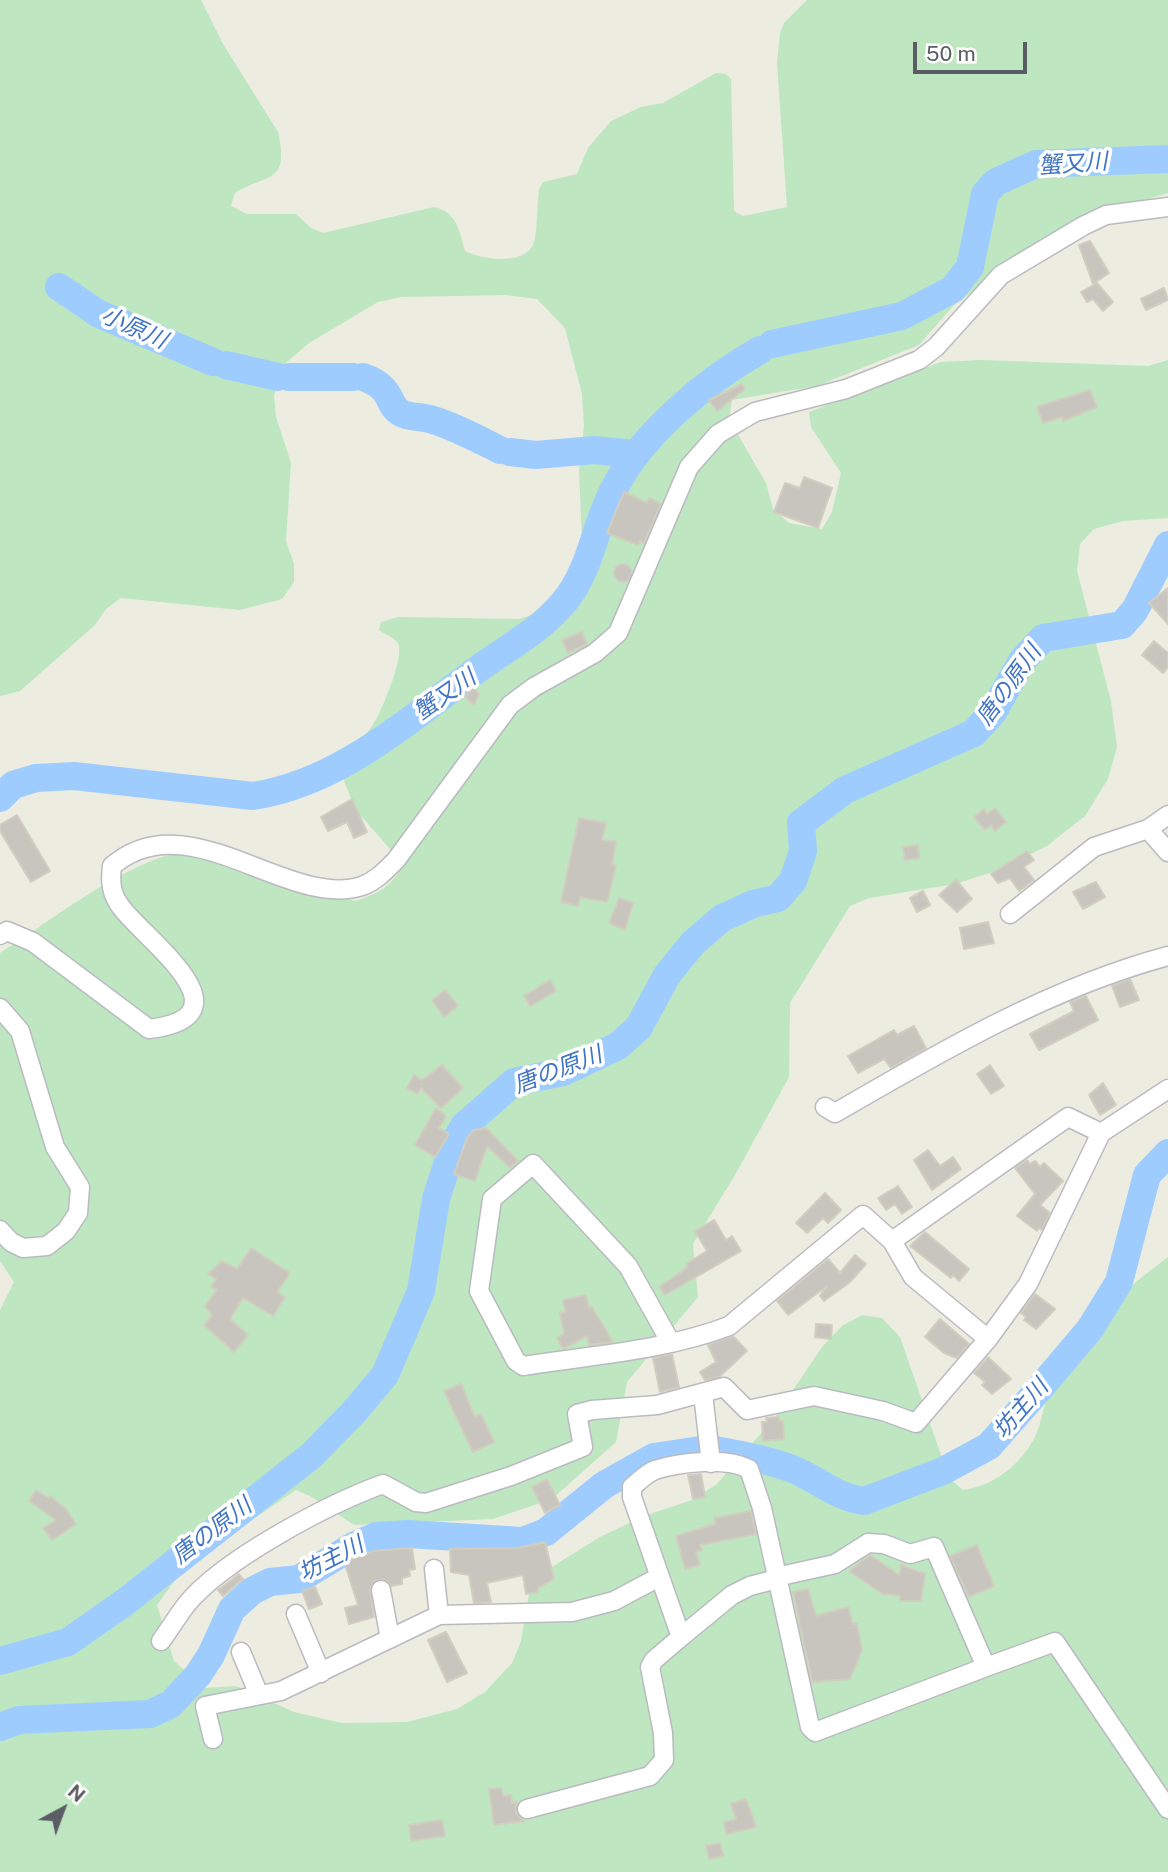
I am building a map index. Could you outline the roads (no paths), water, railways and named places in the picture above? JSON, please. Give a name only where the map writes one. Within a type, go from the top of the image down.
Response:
[{"type":"street","points":[[0,935],[7,931],[33,942],[149,1029],[168,1027],[183,1019],[192,1007],[193,991],[187,975],[120,906],[109,884],[112,866],[128,853],[168,846],[200,847],[304,883],[333,889],[362,886],[379,877],[396,860],[510,705],[534,687],[595,653],[618,632],[689,467],[718,434],[755,412],[846,389],[919,360],[936,347],[1002,275],[1013,268],[1106,215],[1168,206]]},
{"type":"street","points":[[1010,914],[1094,847],[1148,829],[1168,815]]},
{"type":"street","points":[[1148,829],[1168,852]]},
{"type":"street","points":[[825,1107],[835,1113],[940,1052],[1047,998],[1115,970],[1168,956]]},
{"type":"street","points":[[0,1008],[20,1031],[55,1147],[80,1187],[78,1213],[66,1231],[47,1245],[23,1248],[4,1242]]},
{"type":"street","points":[[161,1641],[187,1604],[223,1573],[344,1498],[383,1485],[416,1502],[426,1503],[576,1452],[583,1447],[577,1414],[657,1405],[724,1387],[747,1410],[814,1396],[834,1398],[916,1423],[988,1339],[1028,1284],[1101,1133],[1168,1089]]},
{"type":"street","points":[[892,1241],[1068,1117],[1101,1133]]},
{"type":"street","points":[[671,1343],[628,1265],[533,1164],[492,1199],[479,1291],[516,1361],[523,1366],[640,1351],[671,1343],[729,1326],[863,1216],[892,1241],[913,1277],[988,1339]]},
{"type":"street","points":[[703,1394],[711,1463]]},
{"type":"street","points":[[681,1637],[632,1497],[632,1487],[653,1471],[711,1463],[741,1465],[749,1469],[755,1479],[810,1727],[815,1732],[1055,1642],[1168,1809]]},
{"type":"street","points":[[527,1809],[650,1776],[664,1760],[663,1733],[650,1667],[654,1660],[732,1595],[776,1578],[835,1564],[868,1543],[884,1544],[910,1554],[934,1547],[986,1667]]},
{"type":"street","points":[[434,1569],[439,1615]]},
{"type":"street","points":[[213,1739],[205,1706],[281,1691],[439,1615],[572,1612],[614,1601],[659,1577]]},
{"type":"street","points":[[381,1590],[390,1639]]},
{"type":"street","points":[[296,1614],[321,1673]]},
{"type":"street","points":[[241,1652],[259,1695]]},
{"type":"waterway","name":"蟹又川","points":[[772,344],[902,316],[953,289],[970,267],[985,194],[996,182],[1036,164],[1168,159]]},
{"type":"waterway","name":"小原川","points":[[59,287],[99,314],[213,362]]},
{"type":"waterway","name":"蟹又川","points":[[0,798],[13,785],[36,778],[74,776],[253,796],[316,778],[345,763],[401,727],[555,612],[580,577],[613,491],[640,450],[657,430],[697,393],[760,350]]},
{"type":"waterway","name":"小原川","points":[[226,365],[278,377]]},
{"type":"waterway","name":"小原川","points":[[289,377],[353,377]]},
{"type":"waterway","name":"小原川","points":[[363,377],[380,386],[396,410],[401,413],[442,423],[500,450]]},
{"type":"waterway","name":"小原川","points":[[510,452],[536,455],[594,450],[635,454]]},
{"type":"waterway","name":"唐の原川","points":[[0,1661],[68,1642],[125,1602],[312,1455],[385,1375],[421,1291],[436,1199],[454,1143],[464,1126],[514,1082],[563,1072],[618,1046],[639,1027],[667,975],[693,943],[722,918],[753,904],[778,898],[793,881],[803,851],[801,823],[845,790],[974,733],[993,712],[1022,661],[1043,638],[1122,625],[1135,610],[1168,545]]},
{"type":"waterway","name":"坊主川","points":[[715,1450],[785,1466],[837,1493],[864,1501],[943,1471],[989,1446],[1090,1329],[1119,1282],[1147,1175],[1168,1153]]},
{"type":"waterway","name":"坊主川","points":[[0,1727],[19,1720],[150,1714],[171,1704],[198,1675],[211,1655],[232,1609],[252,1591],[270,1582],[299,1579],[355,1545],[376,1536],[408,1534],[523,1541],[546,1532],[604,1485],[654,1457],[700,1450]]}]
